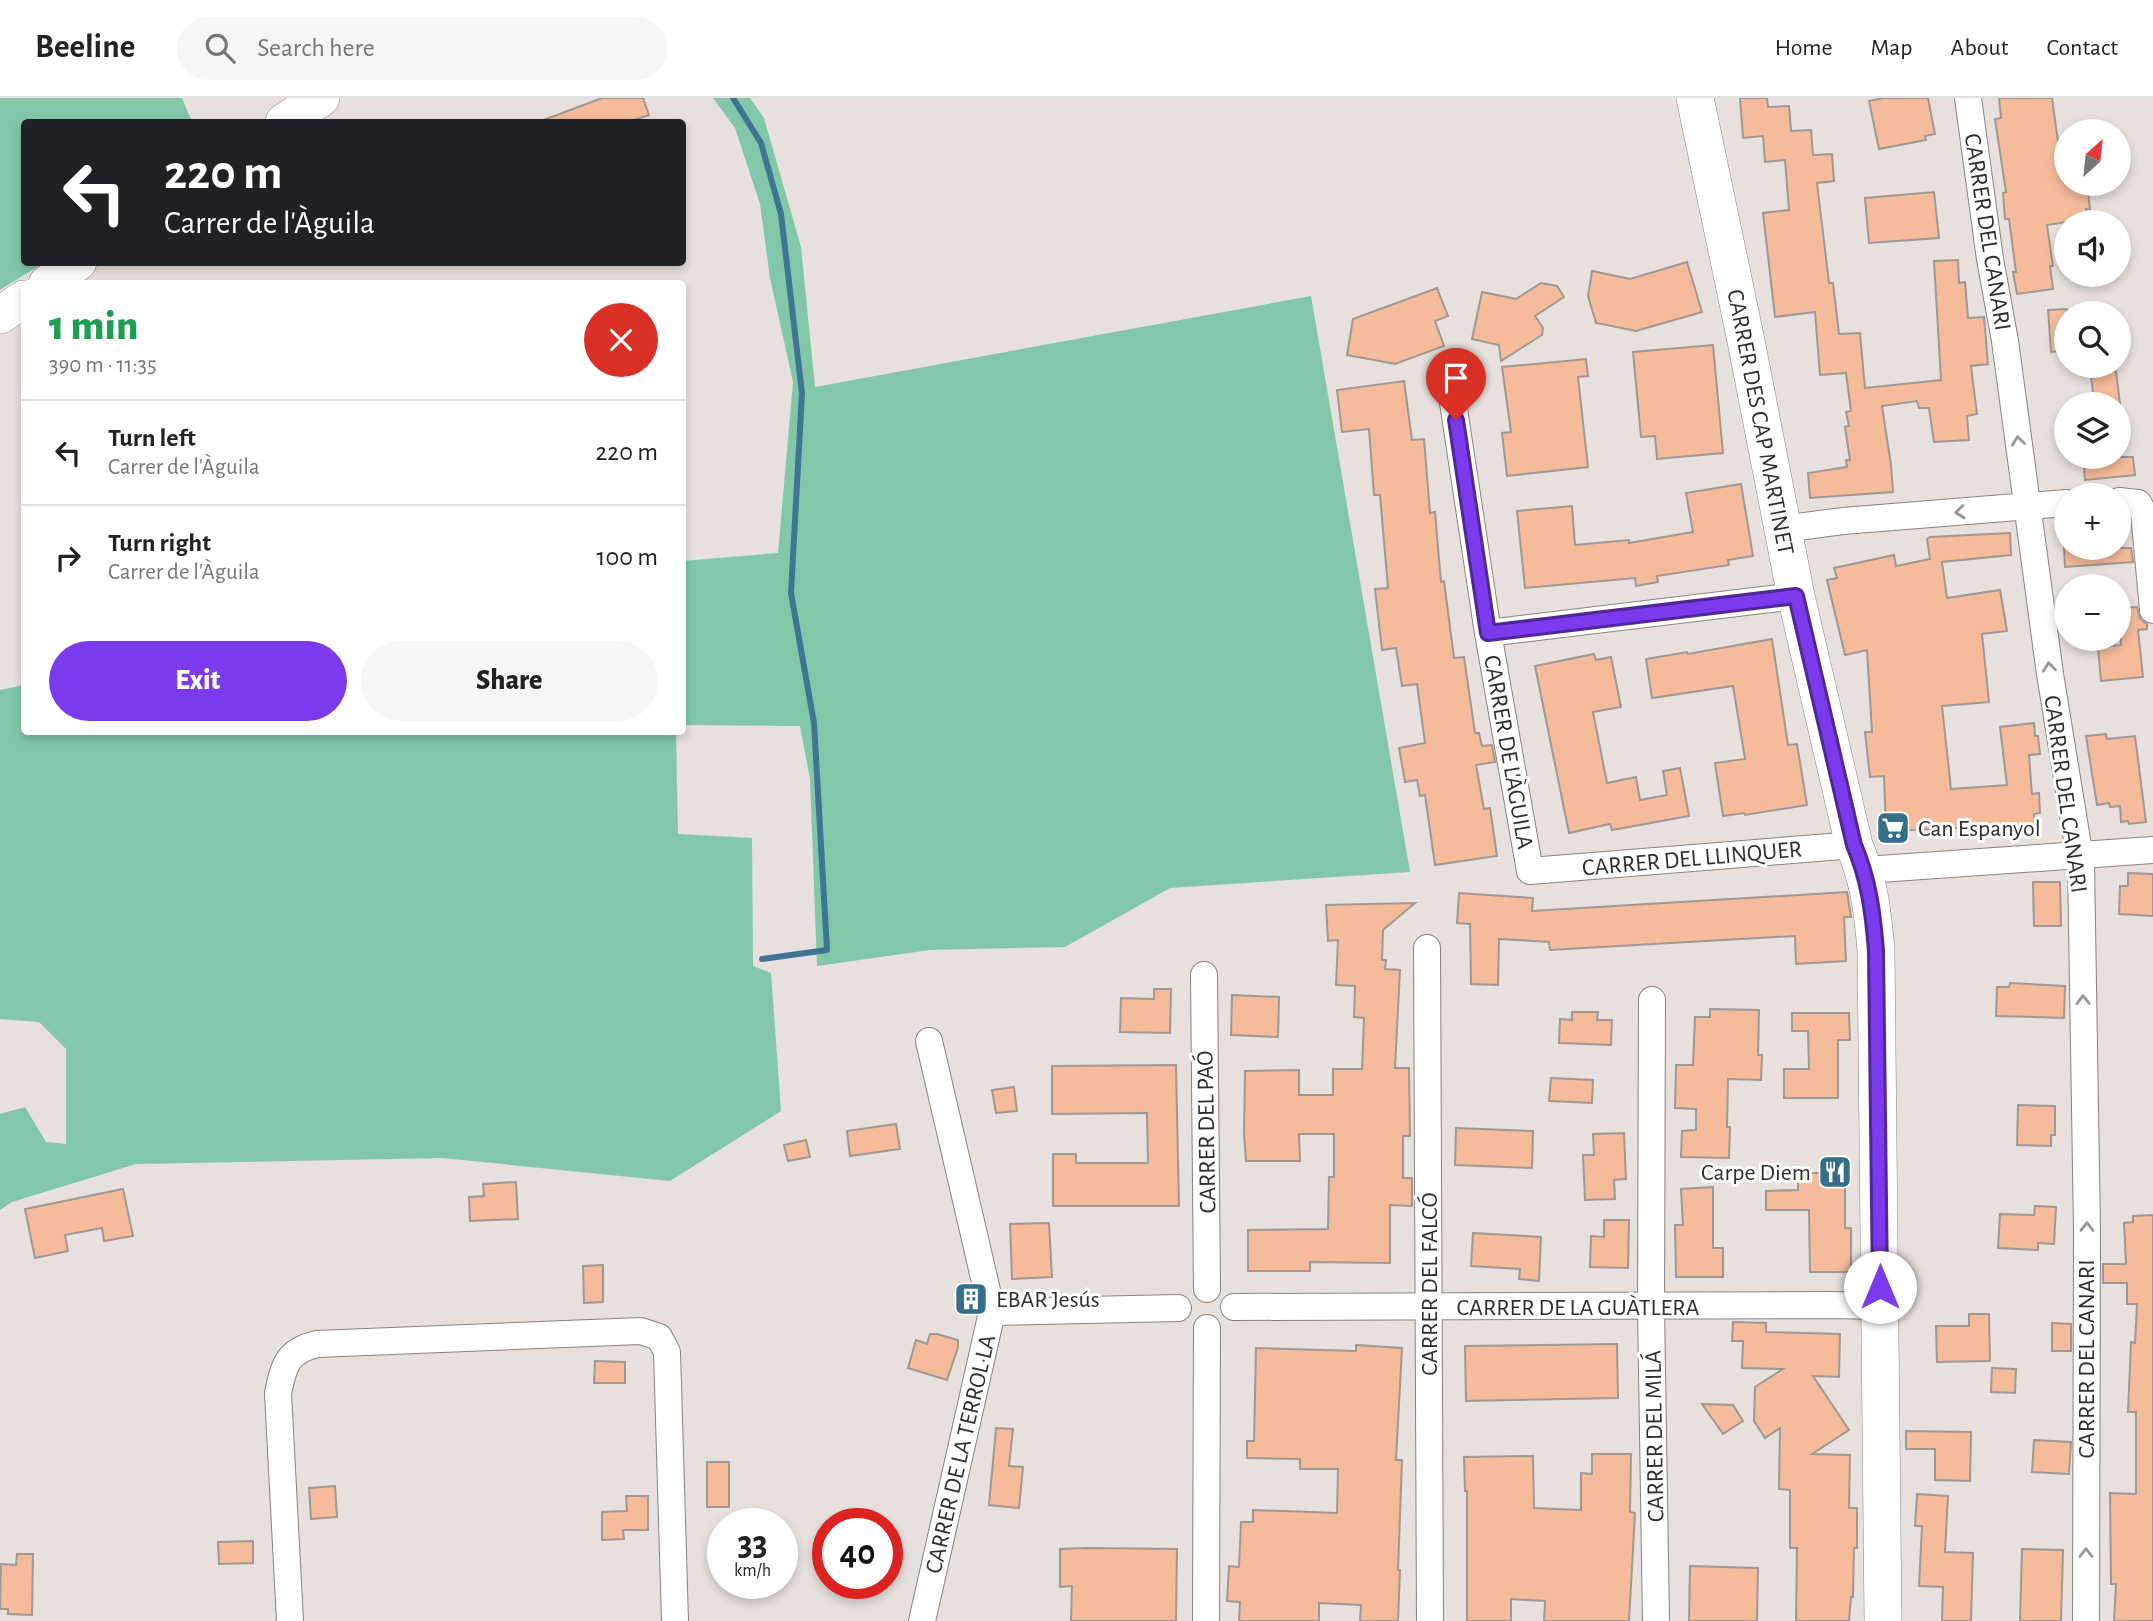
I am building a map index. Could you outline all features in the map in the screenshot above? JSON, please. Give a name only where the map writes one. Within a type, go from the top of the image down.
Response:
[{"type":"street","points":[[289,119],[321,98]]},
{"type":"street","name":"CARRER DES CAP MARTINET","points":[[1695,98],[1796,596],[1873,915],[1876,951],[1883,1621]]},
{"type":"street","name":"CARRER DEL CANARI","points":[[1968,98],[2050,674],[2081,864],[2087,1209],[2086,1621]]},
{"type":"street","points":[[53,280],[72,266]]},
{"type":"street","points":[[0,315],[21,301]]},
{"type":"street","name":"CARRER DE L'ÀGUILA","points":[[1452,396],[1488,633],[1530,871]]},
{"type":"street","points":[[2131,502],[2138,503],[2144,513],[2153,610]]},
{"type":"street","points":[[1782,529],[1843,521],[2054,504]]},
{"type":"street","name":"CARRER DE L'ÀGUILA","points":[[1488,633],[1796,596]]},
{"type":"street","name":"CARRER DEL LLINQUER","points":[[1530,871],[1860,857],[2078,855],[2153,850]]},
{"type":"street","name":"CARRER DEL FALCÓ","points":[[1427,948],[1430,1621]]},
{"type":"street","name":"CARRER DEL PAÓ","points":[[1204,975],[1207,1289]]},
{"type":"street","name":"CARRER DEL MILÁ","points":[[1652,1000],[1651,1307],[1656,1621]]},
{"type":"street","name":"CARRER DE LA TERROL·LA","points":[[922,1621],[992,1312],[929,1041]]},
{"type":"street","points":[[1207,1289],[1221,1292],[1230,1299],[1234,1307],[1230,1317],[1221,1325],[1206,1328],[1184,1319],[1178,1308],[1184,1298],[1195,1291],[1207,1289]]},
{"type":"street","name":"CARRER DE LA GUÀTLERA","points":[[1234,1307],[1880,1307]]},
{"type":"street","points":[[992,1312],[1178,1308]]},
{"type":"street","points":[[1206,1328],[1206,1621]]},
{"type":"street","points":[[290,1621],[278,1393],[289,1357],[301,1348],[317,1344],[641,1331],[659,1337],[667,1352],[674,1621]]},
{"type":"green space","points":[[0,98],[182,98],[191,119],[21,119],[21,266],[38,266],[0,290]]},
{"type":"green space","points":[[713,98],[750,98],[764,118],[801,247],[815,387],[1311,296],[1410,872],[1170,888],[1065,947],[930,950],[817,966],[810,779],[800,726],[686,725],[686,561],[778,553],[793,382],[770,278],[760,204],[735,128]]},
{"type":"green space","points":[[21,686],[21,735],[676,735],[678,834],[752,838],[753,966],[771,973],[781,1111],[670,1181],[442,1158],[136,1164],[12,1202],[0,1210],[0,1114],[25,1107],[46,1142],[66,1144],[66,1049],[39,1022],[0,1019],[0,690]]},
{"type":"building","points":[[602,98],[643,98],[649,115],[637,119],[546,119]]},
{"type":"building","points":[[1740,98],[1767,98],[1768,107],[1789,106],[1791,131],[1811,130],[1813,155],[1832,154],[1834,181],[1817,183],[1829,283],[1833,283],[1839,334],[1860,333],[1865,388],[1941,380],[1934,261],[1958,260],[1959,283],[1965,282],[1968,318],[1984,317],[1988,364],[1971,366],[1977,414],[1967,416],[1969,440],[1934,442],[1929,408],[1919,408],[1917,401],[1882,406],[1893,492],[1810,498],[1808,473],[1847,467],[1846,460],[1850,460],[1845,427],[1849,426],[1846,412],[1851,411],[1846,373],[1820,375],[1815,312],[1775,317],[1763,213],[1789,210],[1785,160],[1765,162],[1763,136],[1743,138]]},
{"type":"building","points":[[1883,98],[1928,98],[1935,134],[1925,136],[1926,140],[1879,149],[1869,101]]},
{"type":"building","points":[[1999,98],[2052,98],[2055,119],[2054,196],[2088,196],[2090,209],[2054,210],[2054,224],[2047,225],[2053,266],[2050,266],[2053,289],[2017,294],[2009,219],[2005,219],[2003,193],[2006,192],[1995,119],[2001,118]]},
{"type":"building","points":[[1934,192],[1939,238],[1869,243],[1865,198]]},
{"type":"building","points":[[1687,262],[1702,312],[1636,331],[1596,323],[1588,296],[1592,271],[1630,279]]},
{"type":"building","points":[[1541,283],[1557,286],[1564,297],[1535,316],[1543,328],[1542,335],[1501,361],[1499,345],[1472,339],[1482,292],[1516,299]]},
{"type":"building","points":[[1437,288],[1448,316],[1435,321],[1444,346],[1395,364],[1347,355],[1353,319]]},
{"type":"building","points":[[2048,310],[2054,310],[2054,352],[2051,352]]},
{"type":"building","points":[[1713,345],[1723,453],[1657,459],[1655,436],[1641,437],[1633,352]]},
{"type":"building","points":[[1586,359],[1588,376],[1578,377],[1588,467],[1507,476],[1502,433],[1511,432],[1502,367]]},
{"type":"building","points":[[2091,378],[2117,378],[2119,392],[2093,392]]},
{"type":"building","points":[[1404,381],[1412,440],[1424,439],[1430,513],[1435,512],[1441,582],[1444,581],[1454,658],[1464,657],[1475,733],[1479,733],[1482,746],[1492,745],[1495,762],[1476,765],[1484,809],[1490,808],[1497,856],[1435,865],[1425,795],[1420,796],[1417,780],[1405,782],[1399,748],[1425,743],[1417,684],[1402,686],[1396,648],[1382,650],[1375,589],[1388,588],[1380,495],[1374,495],[1369,429],[1342,432],[1337,390]]},
{"type":"building","points":[[2133,457],[2135,475],[2085,480],[2084,469],[2131,469]]},
{"type":"building","points":[[1741,484],[1753,556],[1728,560],[1729,565],[1657,576],[1658,582],[1636,586],[1635,578],[1525,588],[1517,511],[1572,506],[1575,545],[1629,540],[1629,543],[1693,532],[1686,493]]},
{"type":"building","points":[[2010,533],[2011,555],[1942,562],[1947,598],[2000,590],[2007,631],[1982,634],[1989,702],[1942,706],[1951,789],[2007,785],[2000,727],[2034,723],[2040,754],[2029,755],[2032,794],[2039,793],[2040,813],[2034,814],[2035,825],[1886,831],[1884,776],[1870,777],[1865,732],[1872,732],[1867,650],[1845,655],[1827,580],[1837,578],[1834,568],[1894,555],[1896,566],[1930,559],[1927,539],[1930,537]]},
{"type":"building","points":[[2131,548],[2133,562],[2065,567],[2065,560],[2131,560]]},
{"type":"building","points":[[2131,607],[2137,607],[2140,619],[2147,624],[2147,629],[2138,630],[2143,677],[2101,681],[2098,651],[2131,651]]},
{"type":"building","points":[[1772,639],[1788,745],[1797,744],[1807,805],[1723,816],[1715,763],[1745,759],[1733,686],[1652,698],[1646,659]]},
{"type":"building","points":[[1594,654],[1596,660],[1611,657],[1621,707],[1593,712],[1607,783],[1636,777],[1640,800],[1667,795],[1663,771],[1680,768],[1689,816],[1612,830],[1610,824],[1569,833],[1535,666]]},
{"type":"building","points":[[2106,734],[2107,739],[2135,736],[2146,822],[2121,822],[2120,806],[2110,807],[2109,803],[2097,805],[2086,736]]},
{"type":"building","points":[[2128,873],[2153,874],[2153,916],[2119,914],[2120,886],[2128,886]]},
{"type":"building","points":[[2033,882],[2060,882],[2061,926],[2034,926]]},
{"type":"building","points":[[1847,892],[1851,917],[1844,917],[1846,961],[1796,964],[1795,936],[1550,950],[1549,942],[1499,939],[1498,985],[1471,984],[1470,924],[1457,923],[1459,893],[1533,898],[1532,911]]},
{"type":"building","points":[[1415,903],[1383,930],[1382,960],[1386,960],[1385,969],[1400,970],[1395,1068],[1409,1068],[1410,1136],[1403,1136],[1403,1178],[1412,1178],[1412,1206],[1390,1205],[1390,1263],[1310,1262],[1310,1271],[1248,1271],[1248,1230],[1328,1229],[1329,1177],[1334,1177],[1334,1134],[1299,1134],[1300,1161],[1246,1161],[1245,1071],[1299,1070],[1299,1095],[1333,1095],[1333,1069],[1362,1069],[1364,1018],[1354,1017],[1355,986],[1336,985],[1338,940],[1328,941],[1326,905]]},
{"type":"building","points":[[2010,983],[2065,986],[2064,1018],[1996,1016],[1997,987],[2009,987]]},
{"type":"building","points":[[1154,989],[1171,989],[1170,1033],[1120,1032],[1121,998],[1154,999]]},
{"type":"building","points":[[1232,995],[1279,997],[1278,1037],[1231,1035]]},
{"type":"building","points":[[1710,1009],[1759,1010],[1758,1055],[1762,1055],[1761,1080],[1728,1079],[1729,1158],[1681,1157],[1682,1131],[1696,1130],[1696,1109],[1675,1108],[1676,1065],[1693,1065],[1695,1017],[1710,1017]]},
{"type":"building","points":[[1572,1012],[1598,1012],[1597,1020],[1612,1020],[1611,1045],[1559,1043],[1560,1019],[1572,1020]]},
{"type":"building","points":[[1792,1013],[1849,1013],[1850,1040],[1838,1040],[1838,1098],[1784,1098],[1784,1069],[1809,1069],[1808,1031],[1792,1031]]},
{"type":"building","points":[[1176,1065],[1179,1206],[1053,1206],[1053,1154],[1076,1154],[1076,1163],[1148,1163],[1147,1113],[1052,1114],[1052,1066]]},
{"type":"building","points":[[1551,1078],[1593,1080],[1592,1103],[1549,1101]]},
{"type":"building","points":[[1014,1087],[1017,1111],[996,1113],[992,1090]]},
{"type":"building","points":[[2018,1105],[2055,1106],[2055,1135],[2051,1135],[2051,1146],[2017,1145]]},
{"type":"building","points":[[896,1124],[900,1149],[850,1156],[847,1131]]},
{"type":"building","points":[[1456,1128],[1533,1131],[1532,1168],[1455,1165]]},
{"type":"building","points":[[1624,1133],[1626,1179],[1614,1180],[1615,1199],[1585,1200],[1583,1155],[1594,1155],[1593,1134]]},
{"type":"building","points":[[806,1140],[810,1157],[788,1161],[784,1145]]},
{"type":"building","points":[[1798,1173],[1845,1173],[1845,1228],[1851,1228],[1851,1272],[1810,1272],[1809,1210],[1766,1210],[1766,1191],[1798,1190]]},
{"type":"building","points":[[516,1182],[518,1219],[470,1221],[469,1197],[484,1196],[483,1184]]},
{"type":"building","points":[[1713,1187],[1713,1248],[1723,1248],[1723,1277],[1676,1277],[1675,1225],[1683,1225],[1681,1189]]},
{"type":"building","points":[[123,1189],[133,1236],[104,1241],[102,1228],[65,1235],[68,1251],[35,1258],[25,1209]]},
{"type":"building","points":[[2035,1206],[2056,1207],[2054,1244],[2038,1243],[2038,1250],[1998,1248],[2000,1214],[2034,1215]]},
{"type":"building","points":[[2153,1215],[2153,1621],[2114,1621],[2116,1584],[2111,1584],[2110,1493],[2136,1494],[2136,1412],[2128,1412],[2131,1342],[2135,1343],[2137,1304],[2127,1304],[2127,1283],[2103,1283],[2103,1264],[2126,1264],[2124,1223],[2133,1222],[2133,1216]]},
{"type":"building","points":[[1604,1220],[1629,1220],[1628,1268],[1590,1267],[1591,1236],[1604,1237]]},
{"type":"building","points":[[1049,1223],[1052,1277],[1012,1279],[1010,1224]]},
{"type":"building","points":[[1473,1233],[1541,1237],[1539,1281],[1519,1279],[1520,1269],[1471,1266]]},
{"type":"building","points":[[603,1265],[603,1302],[584,1303],[583,1266]]},
{"type":"building","points":[[1969,1314],[1989,1314],[1990,1361],[1937,1362],[1936,1326],[1969,1326]]},
{"type":"building","points":[[1733,1322],[1766,1323],[1766,1332],[1840,1334],[1839,1377],[1813,1376],[1849,1430],[1812,1454],[1850,1455],[1849,1508],[1857,1508],[1857,1548],[1854,1548],[1853,1597],[1849,1621],[1796,1621],[1797,1548],[1790,1548],[1790,1490],[1779,1489],[1780,1428],[1765,1438],[1754,1421],[1755,1387],[1783,1369],[1742,1368],[1743,1341],[1732,1341]]},
{"type":"building","points":[[2052,1323],[2071,1324],[2071,1351],[2052,1351]]},
{"type":"building","points":[[930,1334],[958,1340],[947,1380],[908,1368],[916,1340],[927,1344]]},
{"type":"building","points":[[1617,1344],[1618,1398],[1466,1401],[1465,1346]]},
{"type":"building","points":[[1356,1345],[1402,1348],[1396,1460],[1402,1460],[1398,1621],[1360,1621],[1361,1605],[1319,1603],[1319,1621],[1239,1621],[1240,1602],[1227,1601],[1229,1566],[1239,1567],[1241,1522],[1253,1522],[1253,1510],[1337,1513],[1338,1469],[1300,1469],[1300,1459],[1247,1458],[1247,1441],[1254,1441],[1256,1348],[1356,1351]]},
{"type":"building","points":[[595,1361],[625,1362],[625,1383],[594,1383]]},
{"type":"building","points":[[1992,1368],[2016,1369],[2015,1393],[1991,1392]]},
{"type":"building","points":[[1702,1404],[1733,1405],[1743,1421],[1723,1434]]},
{"type":"building","points":[[996,1428],[1013,1429],[1009,1466],[1023,1467],[1019,1508],[989,1505]]},
{"type":"building","points":[[1906,1431],[1971,1432],[1970,1481],[1935,1480],[1935,1449],[1906,1449]]},
{"type":"building","points":[[2034,1440],[2071,1442],[2069,1474],[2032,1472]]},
{"type":"building","points":[[1592,1454],[1631,1454],[1630,1512],[1635,1513],[1629,1621],[1544,1621],[1545,1601],[1511,1599],[1511,1621],[1467,1621],[1467,1491],[1464,1457],[1533,1456],[1534,1508],[1581,1510],[1581,1473],[1592,1474]]},
{"type":"building","points":[[707,1462],[729,1462],[729,1507],[707,1507]]},
{"type":"building","points":[[335,1486],[337,1517],[311,1519],[309,1488]]},
{"type":"building","points":[[1917,1494],[1948,1496],[1945,1552],[1973,1553],[1971,1621],[1942,1621],[1943,1587],[1919,1586],[1922,1526],[1915,1526]]},
{"type":"building","points":[[626,1496],[648,1496],[648,1530],[623,1530],[624,1539],[602,1540],[602,1512],[627,1511]]},
{"type":"building","points":[[253,1541],[253,1563],[219,1564],[218,1542]]},
{"type":"building","points":[[1060,1549],[1177,1549],[1176,1621],[1071,1621],[1072,1586],[1060,1587]]},
{"type":"building","points":[[2022,1549],[2063,1550],[2061,1621],[2020,1621]]},
{"type":"building","points":[[17,1554],[33,1554],[32,1615],[8,1614],[8,1609],[0,1609],[1,1564],[16,1565]]},
{"type":"building","points":[[1690,1566],[1758,1568],[1757,1621],[1689,1621]]},
{"type":"waterway","points":[[733,98],[761,143],[781,214],[802,393],[791,593],[814,723],[827,950],[762,959]]},
{"type":"place","name":"Can Espanyol","points":[[1893,828]]},
{"type":"place","name":"Carpe Diem","points":[[1835,1172]]},
{"type":"place","name":"EBAR Jesús","points":[[971,1299]]},
{"type":"route","points":[[1456,420],[1488,633],[1796,596],[1854,845],[1865,870],[1873,915],[1876,951],[1880,1287]]}]
